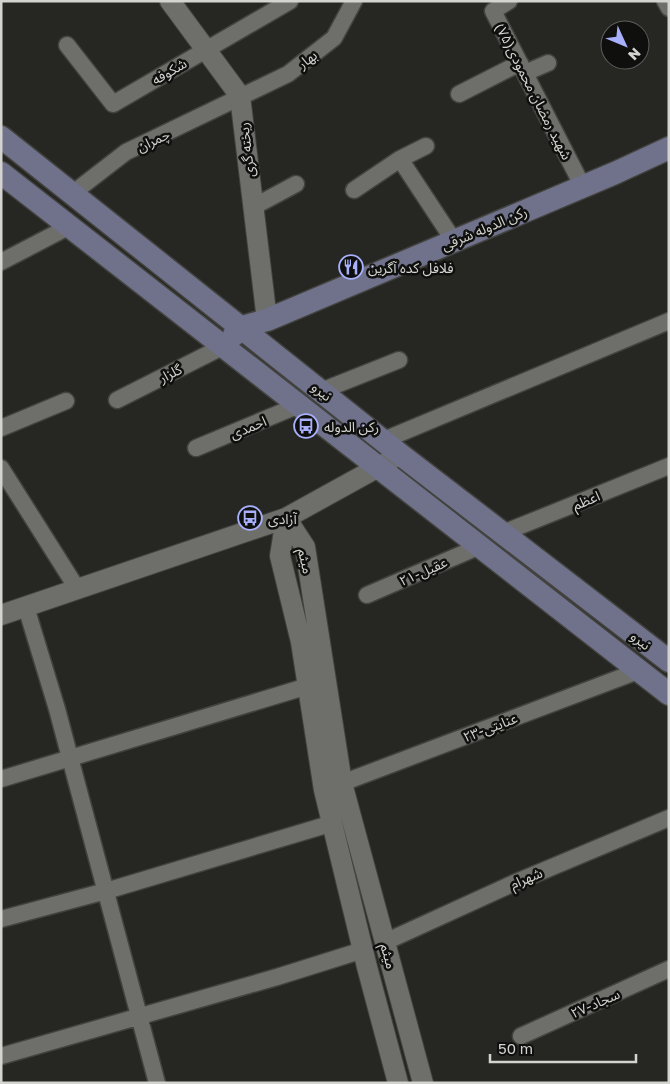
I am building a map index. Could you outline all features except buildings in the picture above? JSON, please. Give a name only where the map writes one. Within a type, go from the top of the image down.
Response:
[{"type":"main road","name":"نیرو","points":[[1,137],[401,455],[669,661]]},
{"type":"main road","name":"رکن الدوله شرقی","points":[[242,327],[267,320],[583,187],[669,148]]},
{"type":"main road","name":"نیرو","points":[[1,173],[379,467],[478,547],[669,694]]},
{"type":"main road","points":[[222,346],[242,327]]},
{"type":"main road","points":[[638,671],[669,661]]},
{"type":"street","name":"ریخته گری","points":[[170,1],[240,96],[267,320]]},
{"type":"street","name":"شکوفه","points":[[67,45],[113,104],[290,1]]},
{"type":"street","name":"بهار","points":[[240,96],[288,74],[334,38],[354,1]]},
{"type":"street","points":[[665,1],[669,8]]},
{"type":"street","name":"شهید رمضان محمودی(۷۵)","points":[[506,2],[493,10],[583,187]]},
{"type":"street","points":[[459,94],[522,68],[548,63]]},
{"type":"street","name":"چمران","points":[[73,193],[126,152],[240,96]]},
{"type":"street","points":[[354,190],[400,160],[426,146]]},
{"type":"street","points":[[400,160],[454,241]]},
{"type":"street","points":[[253,207],[296,184]]},
{"type":"street","points":[[1,262],[70,226]]},
{"type":"street","points":[[384,440],[669,321]]},
{"type":"street","name":"گلزار","points":[[117,400],[222,346]]},
{"type":"street","points":[[322,391],[399,360]]},
{"type":"street","points":[[1,428],[66,401]]},
{"type":"street","name":"احمدی","points":[[196,448],[299,405]]},
{"type":"street","points":[[1,615],[286,518],[401,455]]},
{"type":"street","name":"اعظم","points":[[503,533],[669,466]]},
{"type":"street","points":[[1,468],[78,590]]},
{"type":"street","name":"میثم","points":[[286,518],[280,556],[301,642],[324,790],[398,1083]]},
{"type":"street","name":"میثم","points":[[286,518],[305,547],[342,783],[423,1083]]},
{"type":"street","name":"۲۱-عقیل","points":[[367,595],[478,547]]},
{"type":"street","points":[[26,607],[70,758],[157,1083]]},
{"type":"street","name":"۲۳-عنایتی","points":[[342,783],[638,671]]},
{"type":"street","points":[[1,779],[308,686]]},
{"type":"street","name":"شهرام","points":[[385,942],[514,883],[669,818]]},
{"type":"street","points":[[1,919],[106,891],[332,824]]},
{"type":"street","points":[[1,1056],[277,977],[363,950]]},
{"type":"street","name":"۲۷-سجاد","points":[[521,1036],[669,970]]},
{"type":"place","name":"فلافل کده آگرین","points":[[351,267]]},
{"type":"place","name":"رکن الدوله","points":[[306,426]]},
{"type":"place","name":"آزادی","points":[[250,518]]}]
